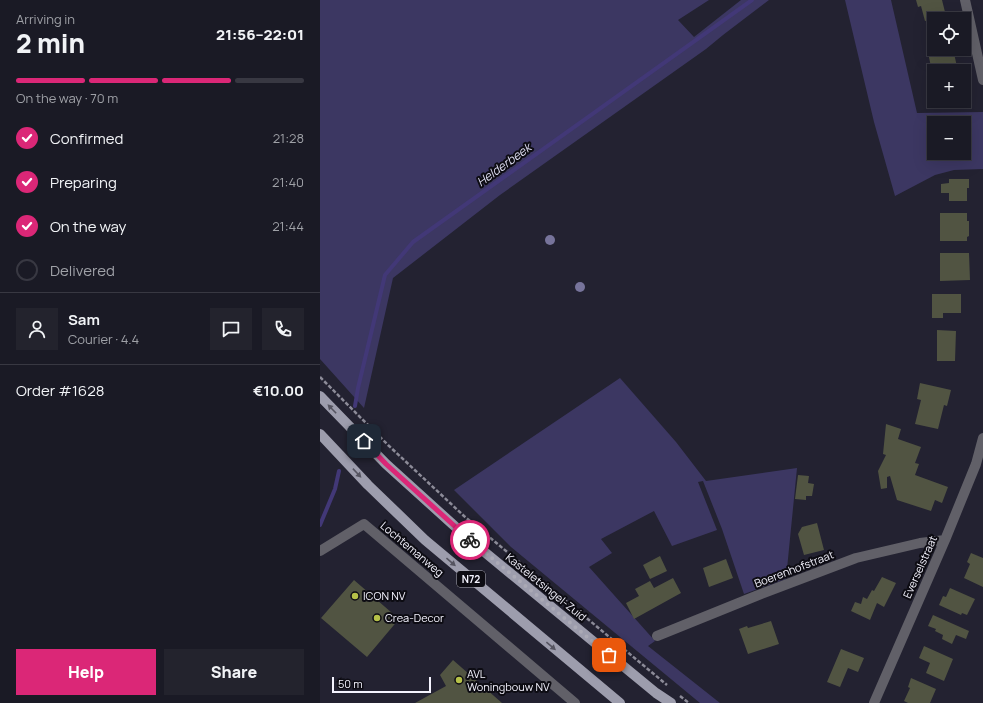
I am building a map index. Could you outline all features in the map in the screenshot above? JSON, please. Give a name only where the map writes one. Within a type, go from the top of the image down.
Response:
[{"type":"main road","name":"Kasteletsingel-Zuid","points":[[320,396],[386,464],[470,540],[656,693],[671,703]]},
{"type":"main road","name":"N72","points":[[320,434],[368,485],[425,540],[620,703]]},
{"type":"street","points":[[965,0],[983,80]]},
{"type":"street","name":"Everselstraat","points":[[874,703],[945,540],[976,464],[983,438]]},
{"type":"street","name":"Lochtemanweg","points":[[320,551],[364,524],[575,703]]},
{"type":"street","name":"Boerenhofstraat","points":[[657,636],[856,558],[920,543],[945,540]]},
{"type":"path","points":[[320,377],[388,445],[464,516],[668,686]]},
{"type":"path","points":[[679,695],[689,703]]},
{"type":"shaded area","points":[[320,0],[709,0],[678,20],[694,37],[741,0],[769,0],[706,49],[500,195],[393,278],[364,408],[320,359]]},
{"type":"shaded area","points":[[845,0],[891,0],[917,113],[983,112],[983,169],[954,170],[935,175],[895,196],[874,122]]},
{"type":"shaded area","points":[[620,378],[676,442],[706,481],[797,468],[786,579],[744,594],[722,529],[703,481],[698,482],[717,530],[672,546],[654,511],[601,539],[612,553],[589,567],[655,641],[648,646],[720,703],[700,703],[511,547],[454,490]]},
{"type":"building","points":[[916,0],[942,0],[945,12],[927,12],[927,21],[925,21],[921,6],[918,7]]},
{"type":"building","points":[[929,56],[955,56],[956,64],[930,64]]},
{"type":"building","points":[[949,179],[969,179],[967,201],[949,201],[949,193],[941,193],[941,184],[949,183]]},
{"type":"building","points":[[940,213],[967,213],[967,221],[969,221],[969,236],[967,237],[967,241],[940,241]]},
{"type":"building","points":[[940,253],[969,253],[970,280],[940,281]]},
{"type":"building","points":[[932,294],[961,294],[961,313],[943,313],[943,318],[932,318]]},
{"type":"building","points":[[937,330],[956,331],[955,361],[937,361]]},
{"type":"building","points":[[920,383],[951,390],[947,406],[944,405],[938,429],[915,424],[921,400],[917,399]]},
{"type":"building","points":[[886,424],[901,429],[898,439],[921,447],[915,463],[919,464],[915,475],[948,487],[942,503],[935,500],[931,511],[897,500],[890,476],[887,477],[887,488],[881,489],[878,471],[886,455],[883,454]]},
{"type":"building","points":[[798,475],[809,476],[808,483],[814,484],[812,496],[806,496],[806,500],[795,499]]},
{"type":"building","points":[[817,523],[824,550],[804,555],[798,534],[802,527]]},
{"type":"building","points":[[971,553],[983,558],[983,587],[964,578],[970,564],[967,562]]},
{"type":"building","points":[[660,556],[667,571],[650,579],[643,565]]},
{"type":"building","points":[[726,559],[733,578],[709,587],[703,568]]},
{"type":"building","points":[[882,577],[896,583],[884,607],[877,603],[870,620],[851,611],[855,602],[861,604],[863,597],[867,599],[872,590],[874,591]]},
{"type":"building","points":[[673,578],[681,593],[634,619],[626,603],[639,596],[635,589],[650,581],[654,588]]},
{"type":"building","points":[[354,580],[369,593],[370,591],[378,598],[377,600],[399,619],[367,657],[321,618]]},
{"type":"building","points":[[950,588],[975,599],[967,615],[962,613],[961,615],[939,605],[943,596],[946,597]]},
{"type":"building","points":[[933,615],[969,631],[966,639],[956,635],[952,644],[942,639],[943,635],[935,631],[936,629],[928,626]]},
{"type":"building","points":[[771,621],[779,644],[748,654],[739,629],[747,626],[748,628]]},
{"type":"building","points":[[924,646],[953,659],[944,681],[926,673],[930,663],[919,658]]},
{"type":"building","points":[[841,649],[864,658],[858,672],[848,668],[840,687],[827,682]]},
{"type":"building","name":"AVL Woningbouw NV","points":[[453,660],[502,703],[415,703],[446,686],[440,675]]},
{"type":"building","points":[[911,678],[936,689],[930,703],[908,703],[904,701],[910,688],[908,687]]},
{"type":"waterway","name":"Helderbeek","points":[[355,406],[385,275],[413,242],[752,0]]},
{"type":"waterway","name":"Helderbeek","points":[[320,525],[335,489],[339,471]]},
{"type":"way so far","points":[[470,540],[609,655]]},
{"type":"place","name":"ICON NV","points":[[355,596]]},
{"type":"place","name":"Crea-Decor","points":[[377,618]]},
{"type":"place","name":"AVL Woningbouw NV","points":[[459,680]]},
{"type":"route","points":[[364,441],[386,464],[470,540]]}]
